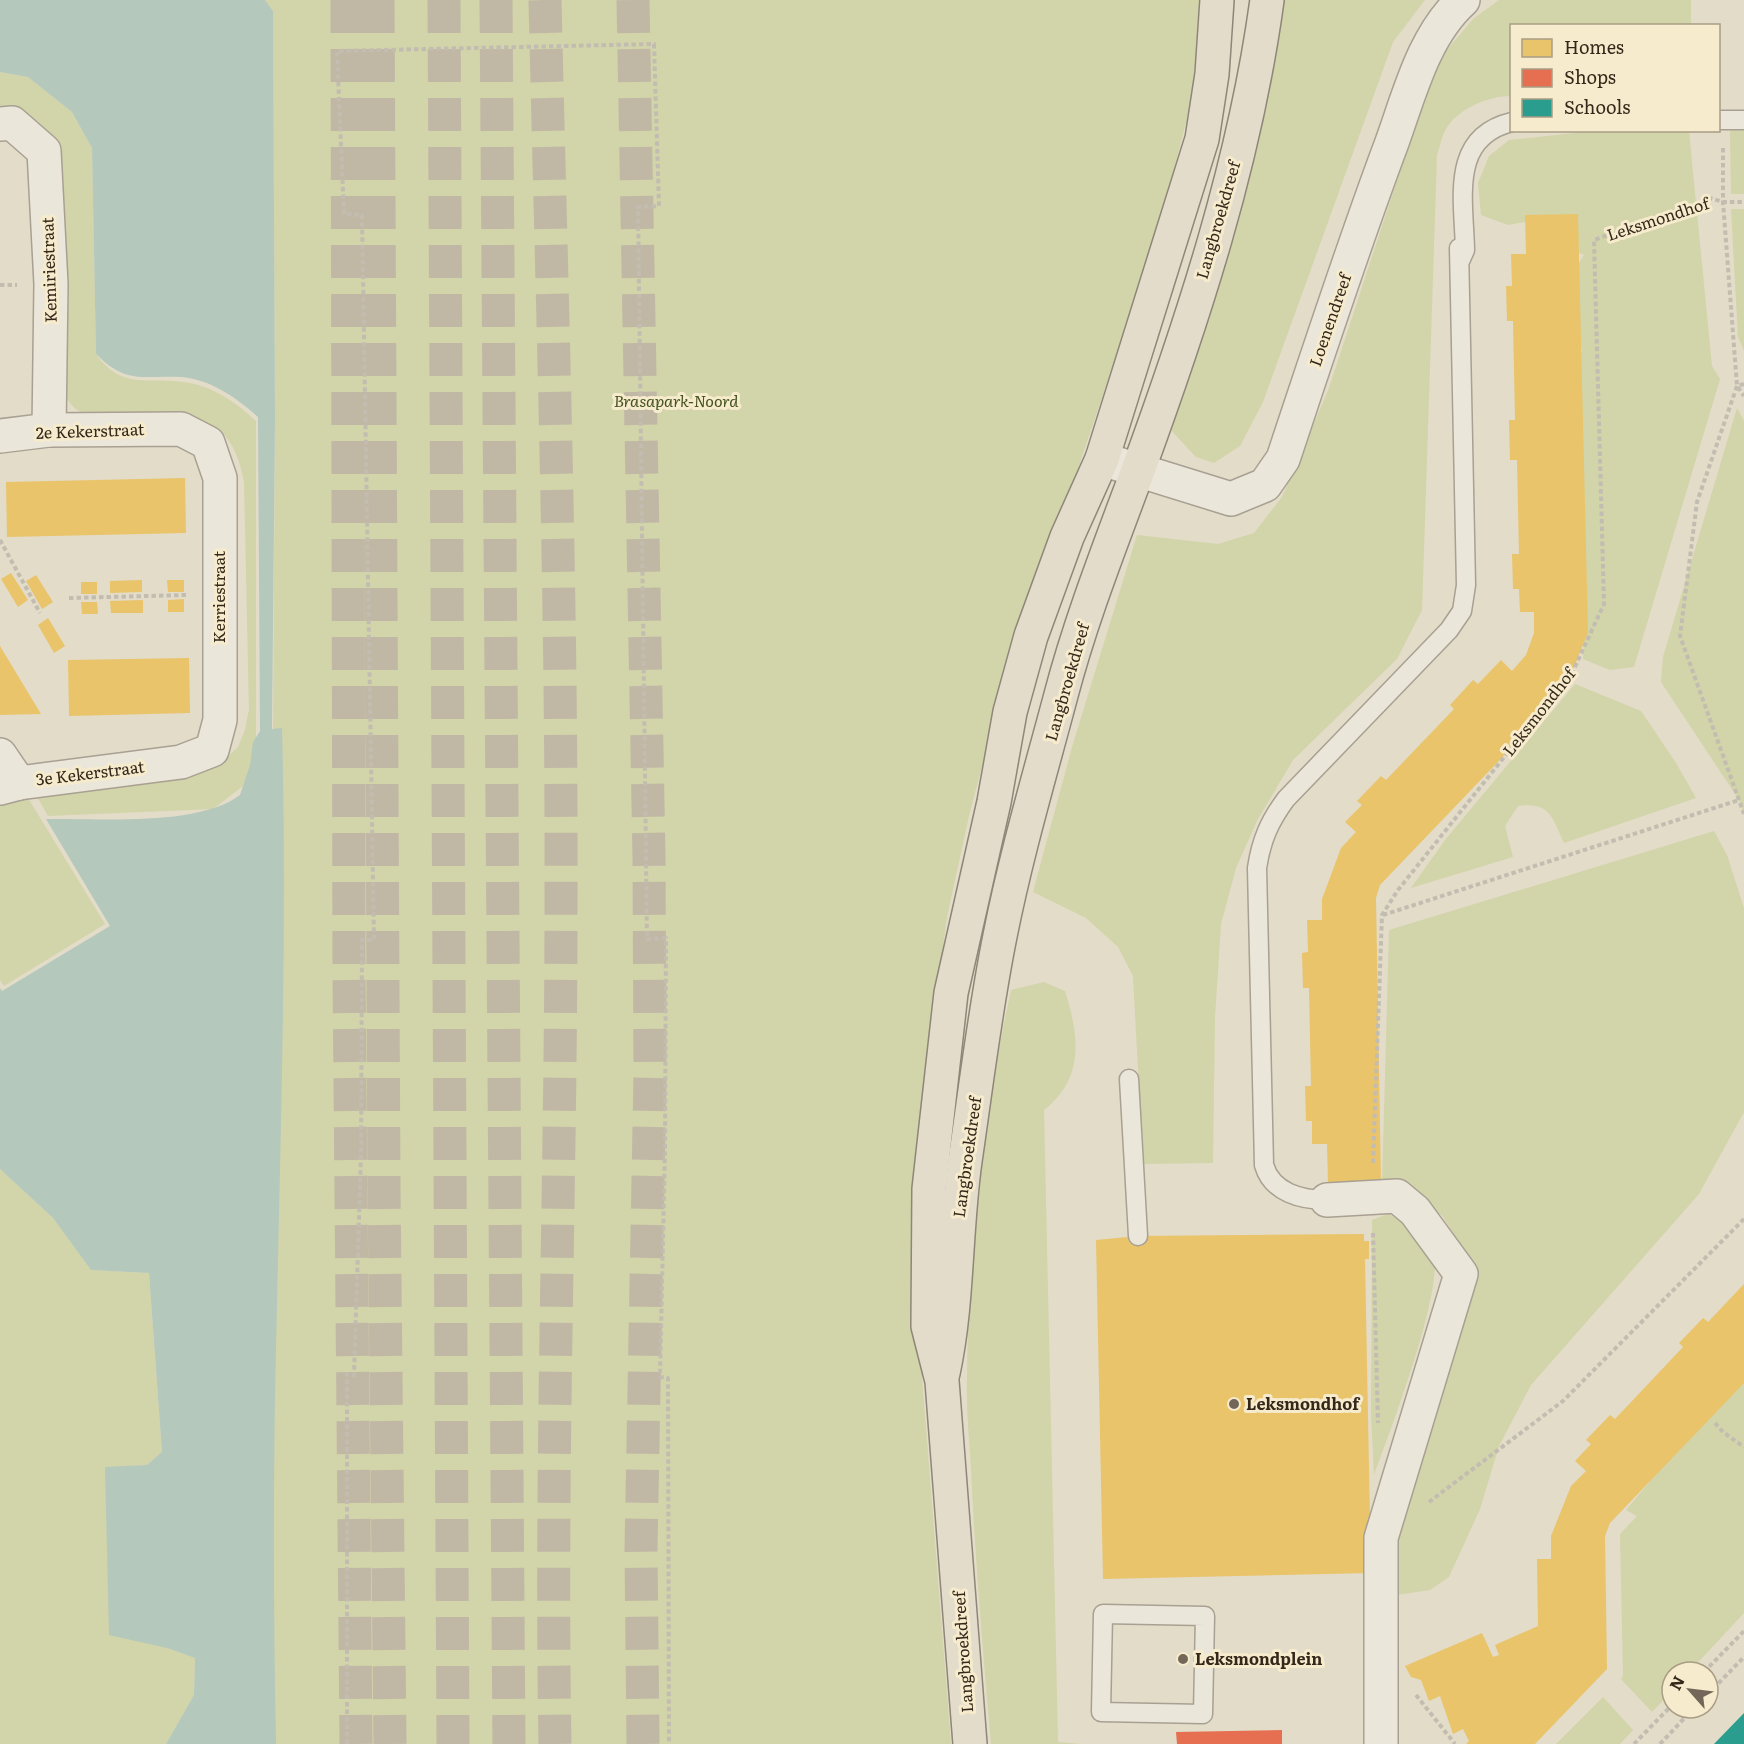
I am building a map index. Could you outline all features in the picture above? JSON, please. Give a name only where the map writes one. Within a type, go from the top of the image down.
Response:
[{"type":"main road","name":"Langbroekdreef","points":[[970,1744],[942,1381],[928,1326],[929,1189],[951,993],[964,927],[994,802],[1010,712],[1031,636],[1066,537],[1102,459],[1202,139],[1212,74],[1217,0]]},
{"type":"main road","name":"Langbroekdreef","points":[[942,1381],[953,1327],[956,1242],[965,1164],[1000,936],[1062,691],[1097,579],[1138,470],[1197,296],[1235,164],[1267,0]]},
{"type":"street","name":"Loenendreef","points":[[1102,459],[1231,499],[1265,485],[1282,459],[1378,179],[1425,54],[1451,11],[1463,0]]},
{"type":"street","name":"Kemiriestraat","points":[[6,124],[44,151],[51,284],[49,430]]},
{"type":"street","name":"2e Kekerstraat","points":[[0,436],[49,430],[181,429]]},
{"type":"street","name":"Kerriestraat","points":[[181,429],[208,443],[220,477],[220,720],[212,750],[181,762]]},
{"type":"street","points":[[0,754],[9,785]]},
{"type":"street","name":"3e Kekerstraat","points":[[9,785],[181,762]]},
{"type":"street","points":[[1327,1200],[1397,1197],[1415,1211],[1461,1274],[1381,1538],[1381,1744]]},
{"type":"lane","points":[[1721,120],[1744,120]]},
{"type":"lane","points":[[1327,1200],[1310,1200],[1285,1191],[1274,1183],[1264,1165],[1257,868],[1259,853],[1265,831],[1286,799],[1449,630],[1462,611],[1466,585],[1459,256],[1465,250],[1464,175],[1467,156],[1474,142],[1497,126],[1510,123]]},
{"type":"lane","points":[[964,927],[1000,936]]},
{"type":"lane","points":[[1129,1079],[1138,1236]]},
{"type":"lane","points":[[1103,1614],[1205,1616],[1203,1714],[1101,1712],[1103,1614]]},
{"type":"path","points":[[347,1744],[347,1374],[354,1375],[361,1155],[362,940],[374,940],[362,214],[344,214],[337,51],[654,44],[658,206],[638,207],[647,939],[666,938],[665,1147],[660,1377],[668,1378],[669,1744]]},
{"type":"path","points":[[1721,120],[1723,202],[1737,387],[1697,502],[1680,636],[1744,814]]},
{"type":"path","name":"Leksmondhof","points":[[1382,915],[1398,890],[1573,671],[1604,604],[1594,240],[1710,198],[1723,202],[1744,202]]},
{"type":"path","points":[[1737,387],[1744,384]]},
{"type":"path","points":[[1737,387],[1744,396]]},
{"type":"path","points":[[0,540],[40,613]]},
{"type":"path","points":[[69,598],[219,594]]},
{"type":"path","points":[[1378,1432],[1372,1197],[1382,915],[1739,800]]},
{"type":"path","points":[[1426,1504],[1563,1401],[1744,1220]]},
{"type":"path","points":[[1715,1423],[1723,1432],[1744,1446]]},
{"type":"path","points":[[1716,1660],[1744,1631]]},
{"type":"path","points":[[1720,1682],[1744,1657]]},
{"type":"path","points":[[1634,1744],[1660,1717]]},
{"type":"path","points":[[1660,1744],[1683,1720]]},
{"type":"green space","name":"Brasapark-Noord","points":[[265,0],[1199,0],[1195,74],[1187,118],[1159,229],[998,705],[969,816],[947,917],[930,1044],[919,1229],[922,1377],[951,1744],[262,1744],[267,1710],[275,419],[273,11]]},
{"type":"green space","points":[[1283,0],[1425,0],[1393,42],[1263,402],[1240,446],[1214,463],[1196,457],[1169,428],[1274,61]]},
{"type":"green space","points":[[1499,0],[1691,0],[1691,24],[1510,24],[1510,96],[1483,101],[1465,110],[1450,123],[1444,134],[1437,155],[1422,610],[1397,659],[1293,760],[1258,819],[1236,868],[1221,924],[1215,1017],[1213,1163],[1143,1164],[1133,976],[1118,947],[1086,918],[1033,892],[1072,747],[1137,535],[1218,544],[1254,533],[1282,497],[1329,388],[1419,113],[1441,57],[1473,19]]},
{"type":"green space","points":[[0,72],[28,77],[72,112],[92,148],[96,354],[115,373],[125,377],[135,380],[183,382],[213,391],[240,407],[256,421],[256,776],[213,809],[48,816],[30,784],[181,777],[204,771],[222,762],[238,747],[245,730],[249,709],[244,482],[234,450],[219,430],[200,420],[178,417],[103,418],[79,411],[64,395],[56,174],[0,109]]},
{"type":"green space","points":[[1738,125],[1744,125],[1744,194],[1731,194],[1730,131]]},
{"type":"green space","points":[[1583,132],[1689,132],[1712,366],[1720,379],[1634,667],[1610,670],[1583,659],[1584,596],[1558,355],[1582,352],[1571,276],[1584,255],[1559,244],[1554,217],[1508,225],[1481,215],[1478,183],[1489,156],[1509,140]]},
{"type":"green space","points":[[1731,209],[1744,209],[1744,351],[1738,337]]},
{"type":"green space","points":[[1737,408],[1744,421],[1744,814],[1739,800],[1661,682],[1663,657]]},
{"type":"green space","points":[[1575,684],[1641,711],[1696,798],[1564,843],[1549,813],[1537,806],[1518,806],[1505,826],[1513,857],[1411,888],[1445,840]]},
{"type":"green space","points":[[20,785],[105,924],[4,986],[0,980],[0,797]]},
{"type":"green space","points":[[1714,831],[1727,855],[1744,908],[1744,1112],[1699,1194],[1531,1385],[1499,1446],[1480,1509],[1449,1577],[1430,1590],[1396,1595],[1393,1572],[1424,1404],[1462,1272],[1455,1237],[1442,1215],[1382,1186],[1389,930]]},
{"type":"green space","points":[[1044,982],[1065,991],[1075,1040],[1075,1055],[1067,1084],[1044,1110],[1058,1742],[1081,1744],[991,1744],[967,1411],[970,1279],[985,1134],[1011,990]]},
{"type":"green space","points":[[0,1169],[53,1218],[91,1270],[149,1273],[162,1453],[147,1465],[105,1468],[167,1648],[195,1658],[194,1695],[166,1744],[0,1744]]},
{"type":"green space","points":[[1388,1214],[1415,1227],[1426,1237],[1433,1250],[1435,1268],[1424,1326],[1414,1361],[1374,1475],[1371,1414],[1372,1220]]},
{"type":"green space","points":[[1744,1382],[1744,1613],[1700,1660],[1660,1660],[1660,1704],[1652,1712],[1621,1679],[1623,1675],[1620,1534],[1637,1516],[1626,1510],[1680,1446]]},
{"type":"green space","points":[[1603,1697],[1633,1730],[1620,1744],[1556,1744]]},
{"type":"shaded area","points":[[0,0],[265,0],[273,11],[275,419],[272,729],[282,728],[284,872],[274,1470],[276,1744],[166,1744],[194,1695],[195,1658],[167,1648],[109,1635],[105,1467],[147,1465],[162,1452],[149,1273],[91,1270],[53,1218],[0,1169],[0,988],[2,991],[110,926],[46,819],[147,819],[174,816],[222,805],[240,795],[250,765],[253,742],[260,731],[258,417],[232,397],[202,381],[181,377],[145,377],[126,374],[107,364],[96,354],[92,148],[72,112],[28,77],[0,72]]},
{"type":"building: Homes","points":[[1578,214],[1588,632],[1564,693],[1380,885],[1376,898],[1381,1182],[1328,1183],[1327,1144],[1312,1144],[1312,1121],[1306,1121],[1305,1086],[1311,1086],[1309,988],[1303,988],[1302,953],[1308,952],[1307,920],[1322,920],[1322,899],[1341,848],[1356,832],[1345,822],[1362,805],[1357,801],[1381,776],[1386,780],[1454,709],[1450,705],[1473,680],[1478,684],[1501,660],[1512,671],[1526,655],[1534,633],[1534,612],[1520,612],[1519,589],[1513,589],[1512,554],[1519,554],[1517,460],[1510,460],[1509,420],[1515,420],[1513,321],[1507,321],[1506,286],[1512,286],[1511,254],[1526,254],[1525,215]]},
{"type":"building: Homes","points":[[185,478],[186,533],[7,537],[6,482]]},
{"type":"building: Homes","points":[[11,573],[28,600],[18,607],[1,579]]},
{"type":"building: Homes","points":[[36,575],[53,602],[42,609],[26,581]]},
{"type":"building: Homes","points":[[142,580],[142,592],[110,593],[110,581]]},
{"type":"building: Homes","points":[[167,580],[184,580],[184,592],[168,592]]},
{"type":"building: Homes","points":[[81,582],[97,582],[97,594],[81,594]]},
{"type":"building: Homes","points":[[184,599],[184,612],[168,612],[168,600]]},
{"type":"building: Homes","points":[[143,600],[143,613],[111,613],[110,601]]},
{"type":"building: Homes","points":[[81,602],[97,602],[98,614],[82,614]]},
{"type":"building: Homes","points":[[48,618],[65,646],[54,653],[38,625]]},
{"type":"building: Homes","points":[[0,646],[9,661],[41,714],[0,715]]},
{"type":"building: Homes","points":[[189,658],[190,713],[69,716],[68,660]]},
{"type":"building: Homes","name":"Leksmondhof","points":[[1364,1234],[1364,1241],[1369,1241],[1369,1259],[1365,1259],[1371,1573],[1103,1579],[1096,1240],[1138,1236]]},
{"type":"building: Homes","points":[[1744,1284],[1744,1383],[1610,1523],[1605,1536],[1607,1669],[1535,1744],[1466,1744],[1469,1741],[1463,1729],[1453,1734],[1440,1696],[1429,1701],[1421,1680],[1411,1677],[1405,1666],[1482,1633],[1493,1657],[1499,1655],[1495,1645],[1538,1626],[1537,1559],[1551,1559],[1551,1536],[1571,1486],[1586,1471],[1575,1461],[1591,1444],[1586,1440],[1610,1415],[1615,1419],[1683,1347],[1679,1343],[1703,1318],[1708,1322]]},
{"type":"building: Shops","points":[[1282,1730],[1282,1744],[1177,1744],[1176,1732]]},
{"type":"building: Schools","points":[[1744,1713],[1744,1744],[1714,1744]]},
{"type":"tunnel","points":[[347,0],[349,974],[356,1744]]},
{"type":"tunnel","points":[[378,0],[384,1190],[390,1744]]},
{"type":"tunnel","points":[[444,0],[453,1744]]},
{"type":"tunnel","points":[[496,0],[509,1744]]},
{"type":"tunnel","points":[[545,0],[556,452],[561,790],[561,1008],[554,1533],[555,1744]]},
{"type":"tunnel","points":[[633,0],[649,858],[650,1074],[641,1549],[643,1744]]},
{"type":"place","name":"Leksmondhof","points":[[1234,1404]]},
{"type":"place","name":"Leksmondplein","points":[[1183,1659]]}]
